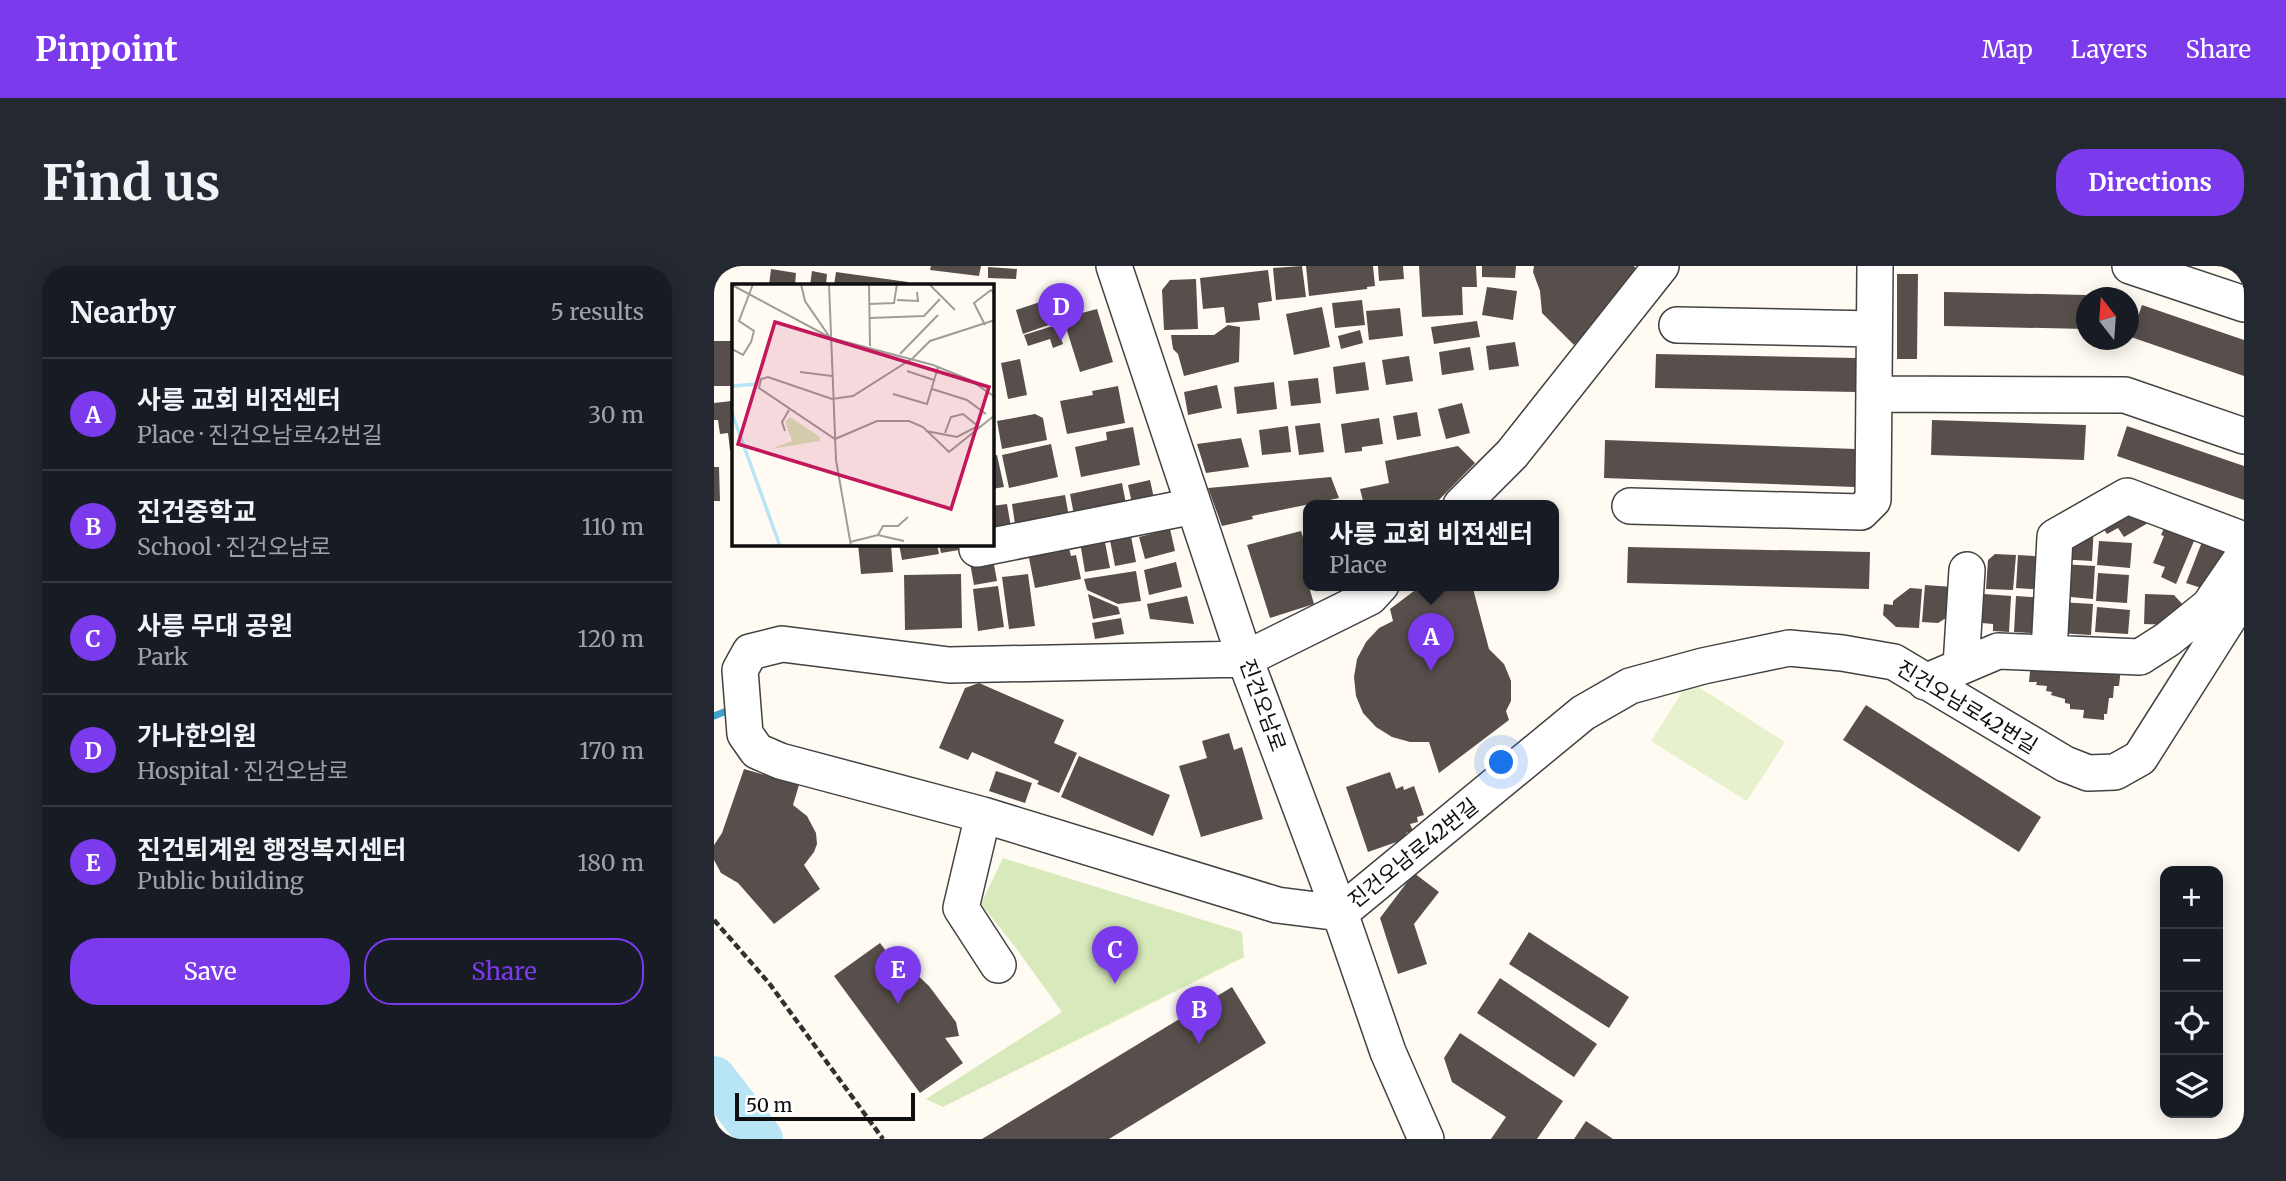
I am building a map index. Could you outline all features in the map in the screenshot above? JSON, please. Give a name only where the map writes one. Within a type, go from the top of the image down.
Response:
[{"type":"street","name":"진건오남로","points":[[1114,266],[1245,659],[1340,913],[1388,1052],[1426,1139]]},
{"type":"street","points":[[1466,500],[1511,454],[1661,266]]},
{"type":"street","points":[[1630,506],[1861,512],[1872,500],[1875,266]]},
{"type":"street","points":[[2130,266],[2244,304]]},
{"type":"street","points":[[1677,325],[1874,329]]},
{"type":"street","points":[[1874,394],[2125,395],[2244,436]]},
{"type":"street","points":[[2049,653],[2054,537],[2127,496],[2244,540]]},
{"type":"street","points":[[994,546],[1194,506]]},
{"type":"street","points":[[977,549],[992,546]]},
{"type":"street","points":[[1925,682],[1998,651],[2140,657],[2168,639],[2209,606],[2244,555]]},
{"type":"street","points":[[1961,666],[1967,570]]},
{"type":"street","points":[[1340,913],[1277,905],[983,814],[780,761],[758,751],[745,734],[740,670],[750,652],[782,644],[949,665],[1245,659],[1370,597],[1376,591]]},
{"type":"street","name":"진건오남로42번길","points":[[1340,913],[1583,713],[1630,686],[1703,666],[1788,648],[1842,653],[1894,662],[2065,765],[2088,773],[2115,772],[2140,758],[2244,594]]},
{"type":"street","points":[[983,814],[961,908],[999,965]]},
{"type":"path","points":[[714,920],[769,983],[883,1139]]},
{"type":"green space","points":[[1689,681],[1785,742],[1747,801],[1651,741]]},
{"type":"green space","points":[[1003,858],[1242,932],[1244,957],[943,1107],[926,1099],[1062,1012],[981,904]]},
{"type":"building","points":[[931,266],[981,266],[979,276],[930,270]]},
{"type":"building","points":[[1302,266],[1306,297],[1276,300],[1273,268]]},
{"type":"building","points":[[1306,266],[1373,266],[1375,286],[1309,296]]},
{"type":"building","points":[[1378,266],[1403,266],[1404,279],[1379,281]]},
{"type":"building","points":[[1419,266],[1476,266],[1477,287],[1462,287],[1463,315],[1422,317]]},
{"type":"building","points":[[1482,266],[1516,266],[1515,278],[1482,277]]},
{"type":"building","points":[[1534,266],[1634,266],[1637,270],[1632,286],[1574,345],[1542,313]]},
{"type":"building","points":[[988,267],[1017,269],[1016,279],[988,278]]},
{"type":"building","points":[[771,269],[796,273],[795,284],[769,284]]},
{"type":"building","points":[[1268,270],[1272,301],[1258,303],[1260,320],[1226,323],[1224,307],[1203,309],[1200,278]]},
{"type":"building","points":[[812,271],[827,274],[826,284],[810,284]]},
{"type":"building","points":[[836,272],[908,282],[907,284],[834,284]]},
{"type":"building","points":[[1897,274],[1918,274],[1917,359],[1897,359]]},
{"type":"building","points":[[1196,279],[1198,329],[1164,330],[1162,290],[1170,280]]},
{"type":"building","points":[[1487,287],[1517,291],[1513,320],[1482,315]]},
{"type":"building","points":[[1944,292],[2076,295],[2076,329],[1944,326]]},
{"type":"building","points":[[1049,299],[1057,322],[1023,334],[1016,310]]},
{"type":"building","points":[[1362,300],[1365,325],[1335,328],[1332,303]]},
{"type":"building","points":[[2142,305],[2244,340],[2244,376],[2139,340],[2139,314]]},
{"type":"building","points":[[1322,307],[1330,347],[1294,355],[1286,314]]},
{"type":"building","points":[[1400,308],[1403,336],[1369,340],[1366,311]]},
{"type":"building","points":[[1097,309],[1113,362],[1080,372],[1063,318]]},
{"type":"building","points":[[1477,321],[1480,337],[1434,344],[1431,327]]},
{"type":"building","points":[[1056,325],[1063,344],[1053,348],[1050,339],[1028,346],[1024,335]]},
{"type":"building","points":[[1228,325],[1240,327],[1239,362],[1184,376],[1178,354],[1173,349],[1171,335],[1214,335]]},
{"type":"building","points":[[1360,330],[1363,343],[1341,349],[1338,336]]},
{"type":"building","points":[[714,341],[732,341],[732,386],[714,386]]},
{"type":"building","points":[[1515,342],[1519,366],[1489,370],[1486,346]]},
{"type":"building","points":[[1470,347],[1474,370],[1442,375],[1439,352]]},
{"type":"building","points":[[1656,354],[1857,358],[1857,392],[1655,388]]},
{"type":"building","points":[[1409,356],[1413,381],[1386,385],[1382,360]]},
{"type":"building","points":[[1020,359],[1027,395],[1008,399],[1001,363]]},
{"type":"building","points":[[1365,362],[1369,390],[1336,394],[1333,367]]},
{"type":"building","points":[[1318,378],[1321,403],[1291,406],[1288,381]]},
{"type":"building","points":[[1274,382],[1277,409],[1237,414],[1234,387]]},
{"type":"building","points":[[1217,385],[1222,408],[1188,415],[1184,392]]},
{"type":"building","points":[[1118,386],[1125,423],[1067,434],[1060,401],[1093,395],[1092,391]]},
{"type":"building","points":[[732,401],[732,451],[728,433],[720,434],[718,420],[714,420],[714,403]]},
{"type":"building","points":[[1462,403],[1470,433],[1446,439],[1438,409]]},
{"type":"building","points":[[1417,412],[1421,436],[1397,440],[1393,416]]},
{"type":"building","points":[[1035,414],[1043,418],[1047,440],[1002,449],[997,421]]},
{"type":"building","points":[[1379,418],[1383,444],[1345,453],[1341,424]]},
{"type":"building","points":[[1932,420],[2086,425],[2084,460],[1931,455]]},
{"type":"building","points":[[1320,423],[1324,452],[1299,455],[1295,426]]},
{"type":"building","points":[[1288,426],[1291,452],[1262,455],[1259,430]]},
{"type":"building","points":[[2127,426],[2244,466],[2244,500],[2117,456]]},
{"type":"building","points":[[1133,427],[1140,465],[1081,477],[1075,447],[1107,440],[1106,432]]},
{"type":"building","points":[[1241,438],[1249,467],[1206,473],[1197,444]]},
{"type":"building","points":[[1605,440],[1856,449],[1855,487],[1604,478]]},
{"type":"building","points":[[1051,444],[1058,477],[1009,488],[1002,455]]},
{"type":"building","points":[[1458,446],[1475,463],[1439,500],[1363,500],[1360,489],[1389,483],[1385,461]]},
{"type":"building","points":[[997,455],[1004,487],[994,489],[994,456]]},
{"type":"building","points":[[714,467],[719,467],[720,501],[714,501]]},
{"type":"building","points":[[1331,477],[1339,498],[1303,500],[1303,505],[1252,516],[1253,519],[1222,526],[1208,488]]},
{"type":"building","points":[[1150,480],[1155,503],[1133,508],[1128,485]]},
{"type":"building","points":[[1122,483],[1127,509],[1075,520],[1070,494]]},
{"type":"building","points":[[1065,495],[1070,522],[1016,531],[1012,504]]},
{"type":"building","points":[[1007,504],[1012,533],[994,536],[994,506]]},
{"type":"building","points":[[2138,507],[2148,523],[2124,537],[2118,528],[2107,534],[2098,521]]},
{"type":"building","points":[[2169,517],[2199,529],[2176,584],[2161,577],[2165,567],[2153,563]]},
{"type":"building","points":[[2094,525],[2092,561],[2058,559]]},
{"type":"building","points":[[1170,529],[1175,551],[1145,559],[1139,537]]},
{"type":"building","points":[[2207,529],[2240,542],[2207,590],[2186,583]]},
{"type":"building","points":[[1130,531],[1136,562],[1115,566],[1109,535]]},
{"type":"building","points":[[1301,531],[1303,591],[1310,591],[1314,604],[1270,618],[1247,545]]},
{"type":"building","points":[[1104,537],[1110,568],[1085,572],[1080,542]]},
{"type":"building","points":[[1067,540],[1071,556],[1076,555],[1081,579],[1035,588],[1027,548]]},
{"type":"building","points":[[2099,541],[2132,543],[2130,568],[2097,565]]},
{"type":"building","points":[[858,546],[891,546],[893,572],[861,574]]},
{"type":"building","points":[[899,546],[937,546],[939,554],[902,560]]},
{"type":"building","points":[[939,546],[958,546],[959,550],[941,553]]},
{"type":"building","points":[[1628,547],[1870,552],[1869,589],[1627,583]]},
{"type":"building","points":[[1995,554],[2016,555],[2013,590],[1986,589],[1988,560]]},
{"type":"building","points":[[2018,555],[2049,557],[2046,590],[2016,588]]},
{"type":"building","points":[[993,559],[997,581],[974,585],[970,563]]},
{"type":"building","points":[[1176,562],[1182,587],[1149,595],[1144,570]]},
{"type":"building","points":[[2061,564],[2095,566],[2093,599],[2059,596]]},
{"type":"building","points":[[1136,571],[1141,601],[1118,604],[1087,590],[1084,579]]},
{"type":"building","points":[[2098,573],[2129,575],[2127,603],[2096,601]]},
{"type":"building","points":[[961,574],[962,628],[905,630],[904,575]]},
{"type":"building","points":[[1028,574],[1035,626],[1009,629],[1002,577]]},
{"type":"building","points":[[1925,585],[1953,587],[1951,615],[1938,623],[1922,622]]},
{"type":"building","points":[[998,586],[1004,627],[978,631],[973,589]]},
{"type":"building","points":[[1910,588],[1922,589],[1919,628],[1896,627],[1883,615],[1884,604],[1893,605],[1893,601]]},
{"type":"building","points":[[1414,591],[1474,591],[1489,649],[1504,664],[1511,681],[1511,701],[1506,711],[1509,720],[1439,773],[1429,742],[1410,742],[1392,737],[1376,727],[1363,713],[1356,696],[1354,677],[1357,659],[1366,642],[1379,628],[1393,621],[1390,609]]},
{"type":"building","points":[[1088,594],[1118,607],[1120,614],[1093,619]]},
{"type":"building","points":[[1984,594],[2011,596],[2009,632],[1993,631],[1993,624],[1982,623]]},
{"type":"building","points":[[2145,594],[2174,595],[2185,607],[2171,625],[2144,624]]},
{"type":"building","points":[[1187,596],[1194,624],[1150,619],[1147,604]]},
{"type":"building","points":[[2016,596],[2048,598],[2045,634],[2014,632]]},
{"type":"building","points":[[2059,602],[2093,604],[2091,635],[2057,633]]},
{"type":"building","points":[[2097,607],[2130,610],[2128,634],[2095,632]]},
{"type":"building","points":[[1121,618],[1124,634],[1095,639],[1092,623]]},
{"type":"building","points":[[2031,661],[2121,668],[2119,686],[2114,686],[2113,698],[2109,698],[2104,720],[2083,718],[2084,710],[2070,709],[2070,704],[2065,703],[2065,699],[2046,691],[2047,686],[2029,682]]},
{"type":"building","points":[[979,683],[1064,720],[1054,743],[1077,753],[1059,793],[1037,784],[1039,781],[972,752],[968,760],[939,748],[965,688]]},
{"type":"building","points":[[1866,705],[2041,817],[2019,852],[1843,740]]},
{"type":"building","points":[[1229,733],[1234,750],[1242,747],[1263,819],[1201,837],[1179,766],[1207,758],[1202,741]]},
{"type":"building","points":[[1079,756],[1170,795],[1153,836],[1061,797]]},
{"type":"building","points":[[744,769],[799,785],[793,805],[807,816],[816,833],[817,844],[814,852],[804,865],[820,889],[774,924],[738,883],[721,873],[714,860],[714,845],[722,833]]},
{"type":"building","points":[[996,771],[1032,783],[1025,803],[989,791]]},
{"type":"building","points":[[1390,772],[1396,789],[1403,786],[1404,790],[1414,786],[1424,815],[1417,817],[1418,822],[1410,824],[1413,831],[1406,833],[1408,838],[1368,852],[1346,787]]},
{"type":"building","points":[[1414,873],[1439,892],[1414,924],[1427,964],[1398,974],[1380,918]]},
{"type":"building","points":[[1529,932],[1629,997],[1609,1028],[1509,964]]},
{"type":"building","points":[[880,943],[892,959],[914,972],[929,986],[956,1022],[959,1036],[945,1038],[963,1063],[920,1093],[834,976]]},
{"type":"building","points":[[1500,978],[1597,1044],[1574,1077],[1477,1013]]},
{"type":"building","points":[[1232,987],[1266,1043],[1109,1139],[982,1139]]},
{"type":"building","points":[[1460,1033],[1563,1101],[1537,1139],[1491,1139],[1506,1117],[1452,1082],[1444,1058]]},
{"type":"building","points":[[1586,1121],[1613,1139],[1574,1139]]},
{"type":"waterway","points":[[714,716],[734,708]]},
{"type":"waterway","points":[[714,1078],[761,1139]]},
{"type":"place","name":"가나한의원","points":[[1061,341]]},
{"type":"place","name":"사릉 교회 비전센터","points":[[1431,671]]},
{"type":"place","name":"사릉 무대 공원","points":[[1115,984]]},
{"type":"place","name":"진건퇴계원 행정복지센터","points":[[898,1004]]},
{"type":"place","name":"진건중학교","points":[[1199,1044]]}]
